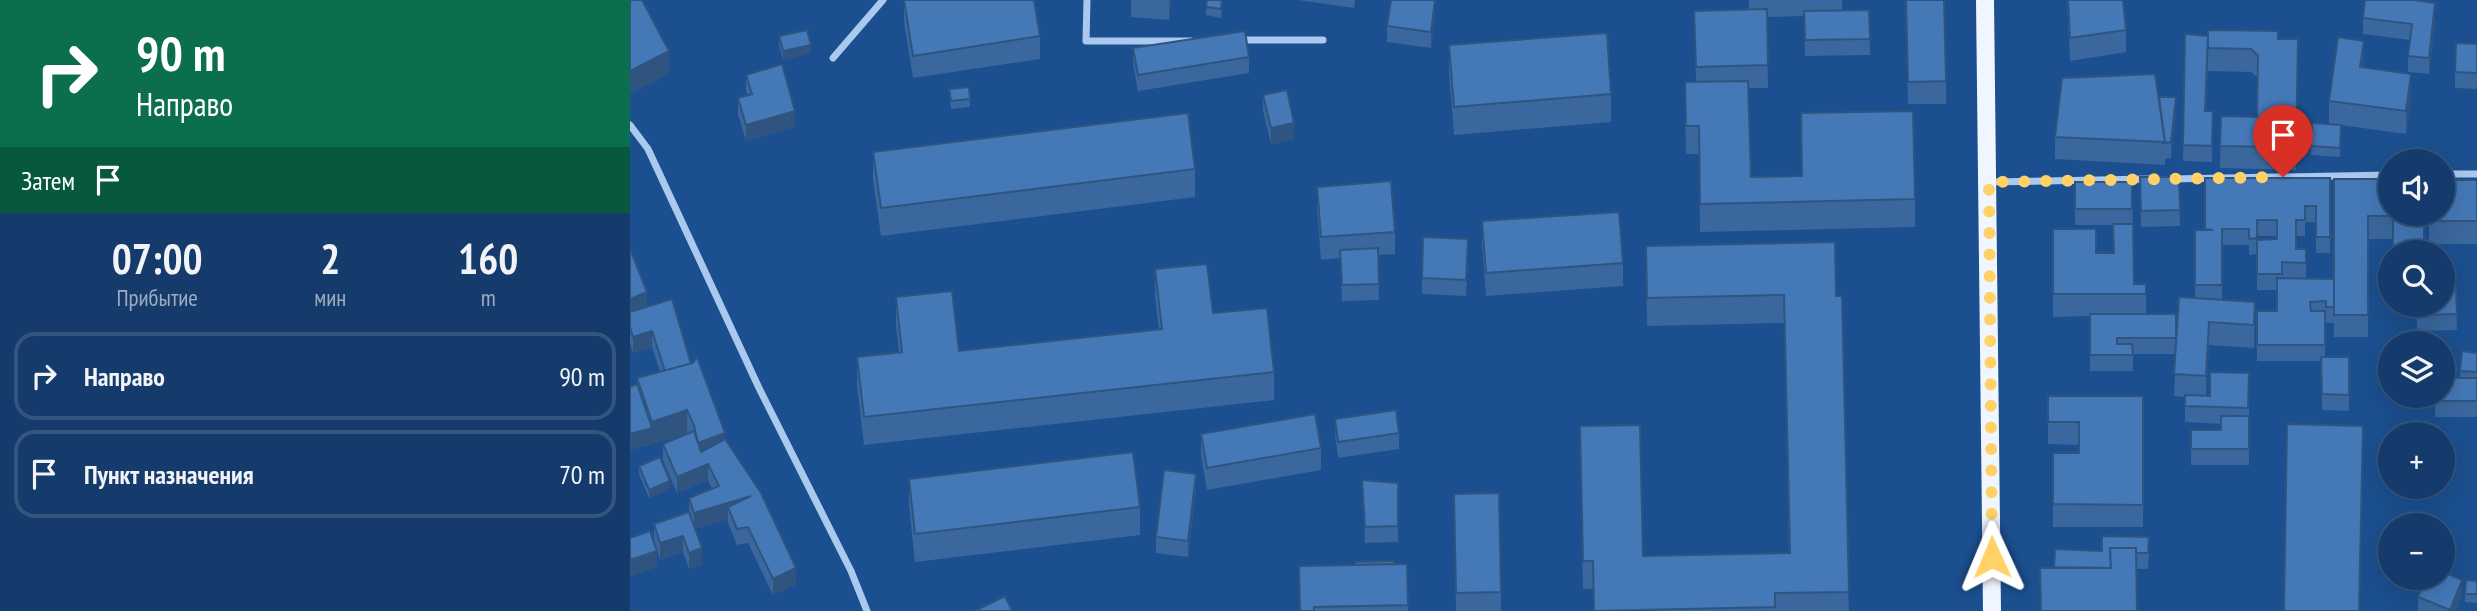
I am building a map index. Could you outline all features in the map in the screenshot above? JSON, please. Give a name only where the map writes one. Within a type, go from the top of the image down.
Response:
[{"type":"main road","points":[[1986,0],[1992,611]]},
{"type":"street","points":[[833,58],[883,0]]},
{"type":"street","points":[[1087,0],[1086,41],[1198,41]]},
{"type":"street","points":[[1225,40],[1323,40]]},
{"type":"street","points":[[630,125],[648,149],[759,388],[851,572],[867,611]]},
{"type":"street","points":[[2455,174],[2477,174]]},
{"type":"street","points":[[2169,179],[2378,175]]},
{"type":"street","points":[[1989,182],[2155,179]]},
{"type":"building","points":[[630,0],[642,0],[669,51],[630,71]]},
{"type":"building","points":[[904,0],[1034,0],[1040,36],[913,56]]},
{"type":"building","points":[[1207,0],[1222,0],[1221,9],[1206,7]]},
{"type":"building","points":[[1391,0],[1435,0],[1431,32],[1387,26]]},
{"type":"building","points":[[1906,0],[1944,0],[1946,81],[1908,82]]},
{"type":"building","points":[[2068,0],[2123,0],[2126,30],[2070,38]]},
{"type":"building","points":[[2365,0],[2435,3],[2429,58],[2408,56],[2412,24],[2363,18]]},
{"type":"building","points":[[1767,9],[1768,65],[1696,67],[1694,11]]},
{"type":"building","points":[[1869,10],[1870,39],[1805,40],[1804,11]]},
{"type":"building","points":[[807,30],[811,45],[783,51],[779,36]]},
{"type":"building","points":[[2208,30],[2278,31],[2278,39],[2298,39],[2296,147],[2220,146],[2221,116],[2257,117],[2258,56],[2251,49],[2208,48]]},
{"type":"building","points":[[1245,31],[1249,57],[1138,75],[1133,48]]},
{"type":"building","points":[[1607,33],[1611,94],[1454,107],[1449,45]]},
{"type":"building","points":[[2185,34],[2208,36],[2205,111],[2213,111],[2212,146],[2183,145]]},
{"type":"building","points":[[2338,37],[2364,41],[2360,67],[2411,74],[2406,111],[2329,101]]},
{"type":"building","points":[[2456,43],[2477,44],[2477,73],[2455,72]]},
{"type":"building","points":[[782,64],[795,111],[746,125],[738,98],[752,94],[746,75]]},
{"type":"building","points":[[2155,74],[2165,142],[2055,137],[2062,78]]},
{"type":"building","points":[[1748,81],[1751,177],[1802,176],[1801,113],[1913,111],[1915,199],[1700,204],[1699,126],[1686,126],[1685,82]]},
{"type":"building","points":[[969,87],[970,99],[951,101],[949,89]]},
{"type":"building","points":[[1287,90],[1294,123],[1271,128],[1263,95]]},
{"type":"building","points":[[2159,97],[2176,97],[2171,142],[2164,143]]},
{"type":"building","points":[[1188,113],[1195,169],[881,208],[873,152]]},
{"type":"building","points":[[2312,123],[2341,125],[2340,148],[2311,146]]},
{"type":"building","points":[[2140,177],[2179,177],[2180,210],[2141,211]]},
{"type":"building","points":[[2205,178],[2330,178],[2330,237],[2316,237],[2316,206],[2305,206],[2305,220],[2296,220],[2296,249],[2306,249],[2306,263],[2282,262],[2282,274],[2257,274],[2257,240],[2277,239],[2277,220],[2257,220],[2257,238],[2249,239],[2249,229],[2222,229],[2222,285],[2195,285],[2195,230],[2213,230],[2205,229]]},
{"type":"building","points":[[2334,179],[2378,179],[2378,216],[2368,216],[2368,315],[2334,315]]},
{"type":"building","points":[[2455,180],[2477,180],[2477,221],[2455,221]]},
{"type":"building","points":[[1391,181],[1395,232],[1321,237],[1317,187]]},
{"type":"building","points":[[2075,182],[2132,182],[2132,209],[2075,209]]},
{"type":"building","points":[[1619,212],[1623,263],[1486,273],[1482,221]]},
{"type":"building","points":[[2113,224],[2133,224],[2134,284],[2146,284],[2146,294],[2053,294],[2053,229],[2096,229],[2096,253],[2114,253]]},
{"type":"building","points":[[2393,226],[2424,226],[2424,240],[2393,240]]},
{"type":"building","points":[[1423,237],[1468,239],[1466,280],[1422,278]]},
{"type":"building","points":[[1835,242],[1836,296],[1842,296],[1849,592],[1775,593],[1775,607],[1594,611],[1593,561],[1583,561],[1580,426],[1640,425],[1643,556],[1790,553],[1784,295],[1647,298],[1646,246]]},
{"type":"building","points":[[1378,248],[1379,284],[1342,285],[1340,250]]},
{"type":"building","points":[[630,249],[647,292],[630,299]]},
{"type":"building","points":[[1207,264],[1213,313],[1267,308],[1274,372],[864,417],[857,357],[902,352],[896,297],[952,291],[959,351],[1162,329],[1155,269]]},
{"type":"building","points":[[2277,278],[2334,279],[2334,307],[2326,307],[2326,301],[2310,302],[2311,311],[2325,311],[2325,345],[2257,345],[2257,311],[2277,311]]},
{"type":"building","points":[[2455,289],[2456,289],[2455,314]]},
{"type":"building","points":[[2179,297],[2255,302],[2254,325],[2209,322],[2206,376],[2174,374]]},
{"type":"building","points":[[672,299],[691,364],[665,371],[652,331],[633,337],[630,312]]},
{"type":"building","points":[[2090,314],[2176,314],[2176,338],[2117,338],[2117,344],[2132,344],[2133,355],[2090,355]]},
{"type":"building","points":[[2462,351],[2477,353],[2477,372],[2460,371]]},
{"type":"building","points":[[697,357],[725,433],[698,443],[687,410],[652,422],[637,378],[693,363]]},
{"type":"building","points":[[2321,357],[2349,357],[2349,395],[2322,394]]},
{"type":"building","points":[[2210,372],[2249,373],[2248,408],[2185,406],[2185,395],[2210,396]]},
{"type":"building","points":[[2455,378],[2477,378],[2477,401],[2455,401]]},
{"type":"building","points":[[637,384],[652,428],[630,434],[630,387]]},
{"type":"building","points":[[2048,396],[2143,396],[2143,505],[2053,504],[2053,453],[2079,453],[2079,422],[2048,422]]},
{"type":"building","points":[[1396,410],[1399,433],[1338,442],[1335,419]]},
{"type":"building","points":[[1315,414],[1321,448],[1207,468],[1201,434]]},
{"type":"building","points":[[2221,416],[2249,416],[2249,449],[2191,449],[2191,430],[2221,430]]},
{"type":"building","points":[[2287,424],[2363,426],[2359,611],[2284,611]]},
{"type":"building","points":[[694,431],[701,452],[725,439],[761,493],[796,568],[773,579],[748,527],[737,529],[728,507],[751,496],[694,513],[689,498],[719,486],[708,464],[677,477],[663,444]]},
{"type":"building","points":[[1133,452],[1140,507],[915,534],[909,479]]},
{"type":"building","points":[[660,457],[670,481],[649,490],[639,466]]},
{"type":"building","points":[[1164,470],[1196,474],[1188,541],[1156,537]]},
{"type":"building","points":[[1362,480],[1398,483],[1398,526],[1365,527]]},
{"type":"building","points":[[1499,493],[1501,592],[1456,593],[1454,494]]},
{"type":"building","points":[[689,512],[702,548],[689,553],[683,536],[660,543],[654,524]]},
{"type":"building","points":[[650,531],[657,551],[630,560],[630,538]]},
{"type":"building","points":[[2102,536],[2149,537],[2148,553],[2136,553],[2136,548],[2110,548],[2111,568],[2054,567],[2055,549],[2102,551]]},
{"type":"building","points":[[2110,548],[2136,548],[2137,611],[2041,611],[2040,568],[2111,568]]},
{"type":"building","points":[[1394,561],[1394,564],[1355,565],[1355,562]]},
{"type":"building","points":[[1407,564],[1408,605],[1314,607],[1314,611],[1300,611],[1299,566]]},
{"type":"building","points":[[2455,577],[2462,580],[2450,610],[2418,597],[2421,590],[2455,590]]},
{"type":"building","points":[[2466,580],[2477,581],[2477,594],[2465,594]]},
{"type":"building","points":[[1005,596],[1012,611],[975,611]]},
{"type":"route","points":[[1992,557],[1989,182],[2283,177]]}]
